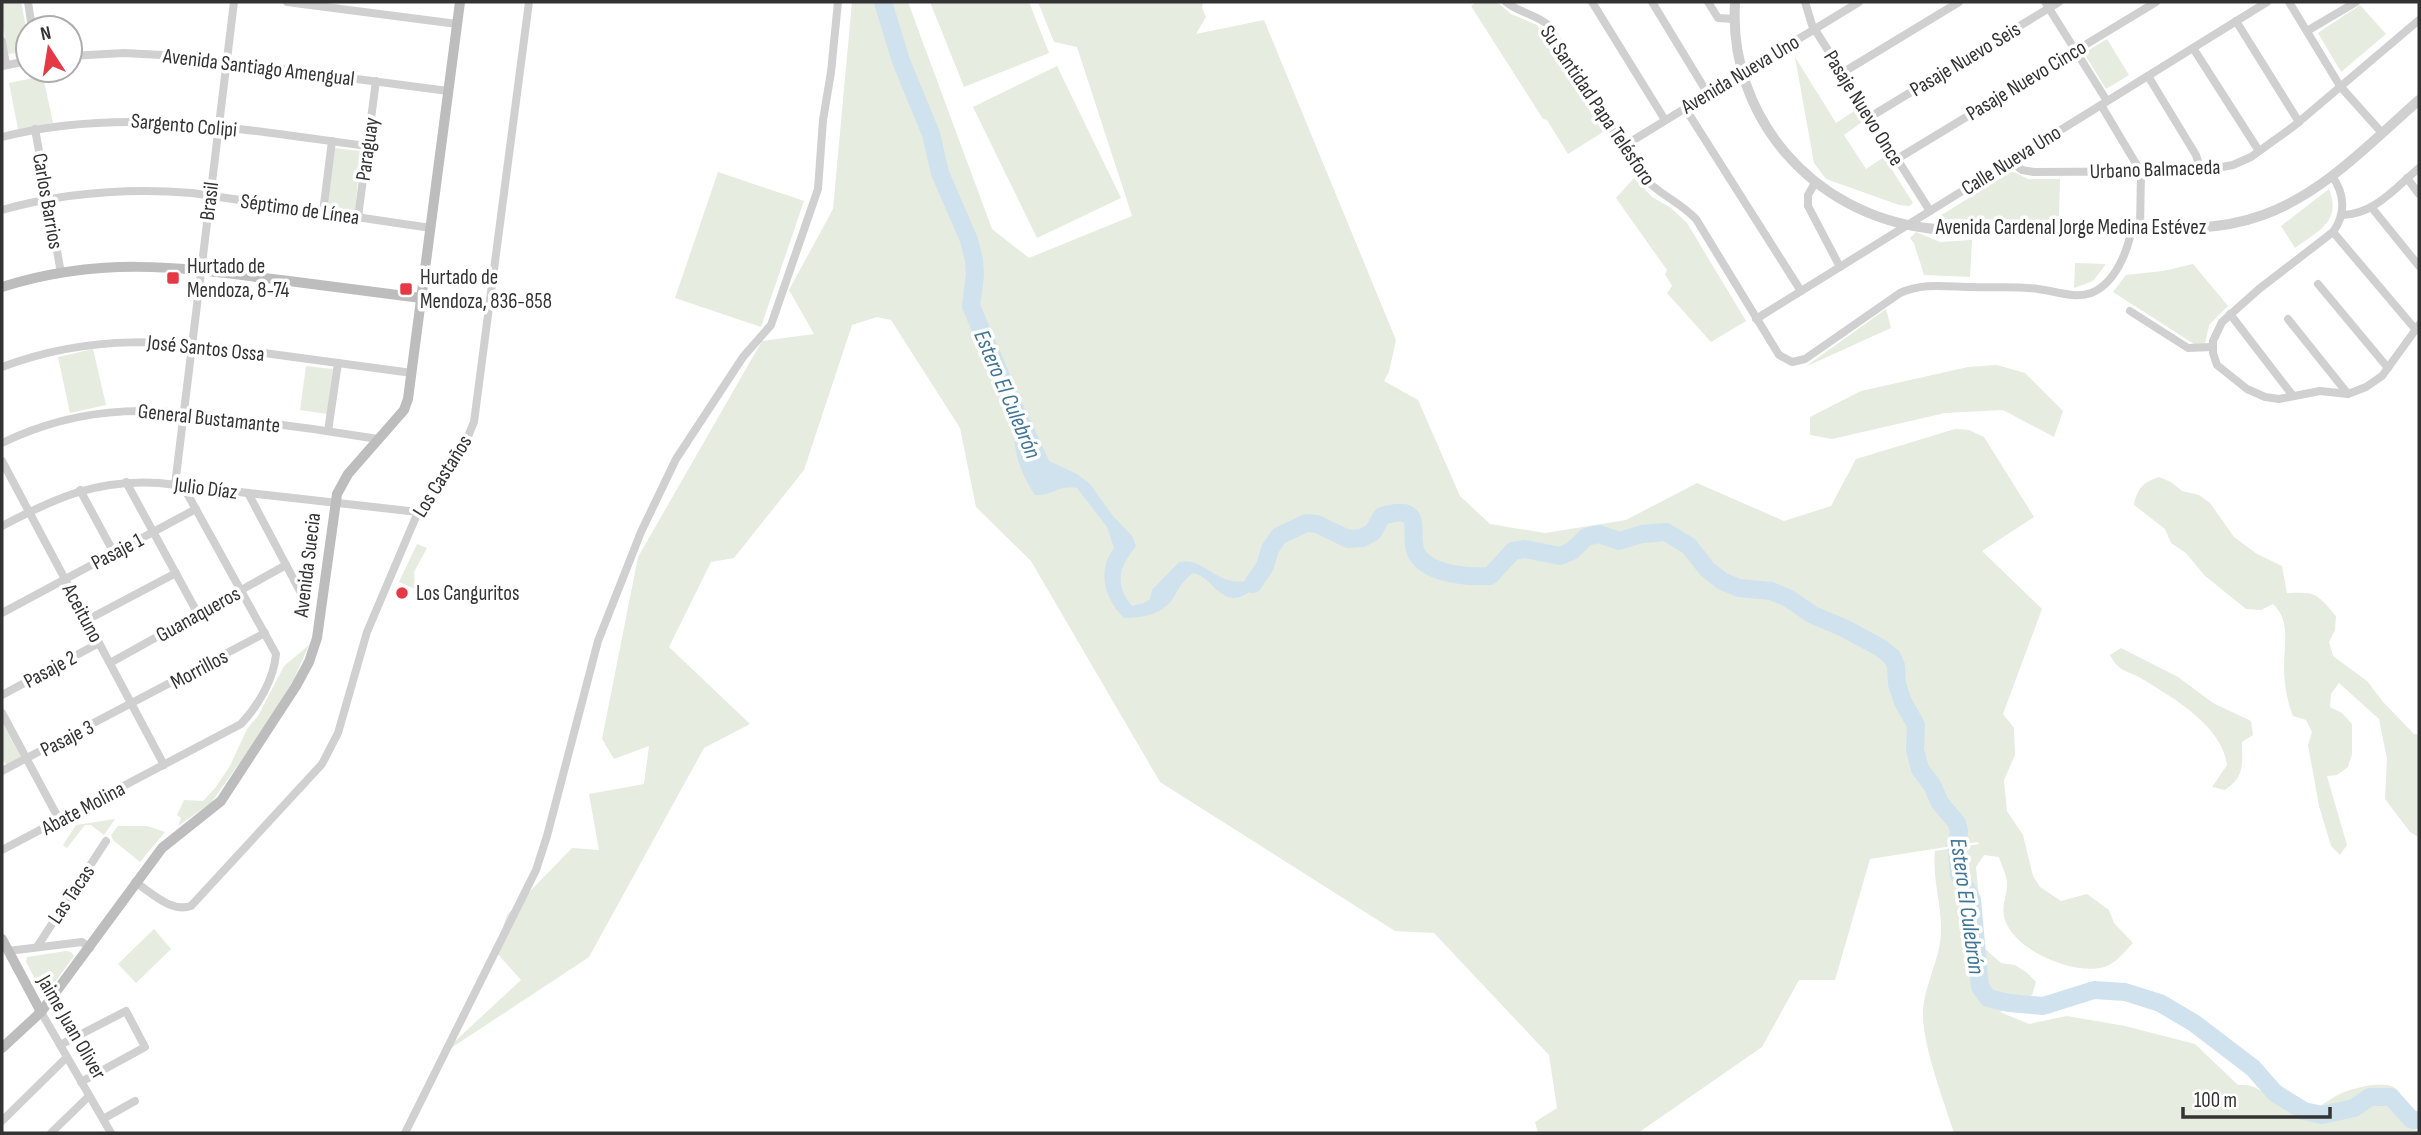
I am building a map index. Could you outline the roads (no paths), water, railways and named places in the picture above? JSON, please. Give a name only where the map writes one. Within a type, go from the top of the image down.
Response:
[{"type":"main road","name":"Avenida Suecia","points":[[2,1048],[41,1012],[162,848],[221,801],[303,674],[314,649],[335,502],[344,480],[407,405],[460,2]]},
{"type":"main road","points":[[2,287],[61,273],[134,266],[202,270],[421,298]]},
{"type":"main road","name":"Jaime Juan Oliver","points":[[2,939],[41,1012]]},
{"type":"street","name":"Brasil","points":[[179,485],[184,411],[234,2]]},
{"type":"street","points":[[287,2],[354,6],[457,24]]},
{"type":"street","name":"Los Castaños","points":[[135,883],[174,907],[191,906],[322,764],[338,733],[367,632],[418,512],[461,453],[474,422],[529,2]]},
{"type":"street","points":[[405,1133],[536,870],[598,641],[641,532],[676,459],[743,357],[771,325],[818,189],[823,120],[838,2]]},
{"type":"street","name":"Su Santidad Papa Telésforo","points":[[1506,2],[1517,10],[1540,18],[1548,25],[1622,147],[1647,182],[1696,219],[1755,319],[1779,355],[1787,361],[1805,359],[1900,293],[1917,287],[2019,287],[2089,294],[2101,288],[2120,264],[2136,227]]},
{"type":"street","points":[[1592,2],[1665,120]]},
{"type":"street","points":[[1652,2],[1708,94]]},
{"type":"street","points":[[1708,2],[1718,18],[1734,19]]},
{"type":"street","name":"Avenida Cardenal Jorge Medina Estévez","points":[[1735,2],[1734,19],[1742,73],[1752,101],[1769,133],[1792,162],[1815,183],[1858,209],[1907,225],[1961,230],[2200,228],[2247,220],[2295,201],[2332,176],[2419,100]]},
{"type":"street","name":"Pasaje Nuevo Once","points":[[1805,2],[1815,29],[1930,211]]},
{"type":"street","name":"Avenida Nueva Uno","points":[[1622,147],[1859,2]]},
{"type":"street","points":[[1842,73],[1959,2]]},
{"type":"street","name":"Pasaje Nuevo Seis","points":[[1870,117],[2047,5],[2059,2]]},
{"type":"street","name":"Pasaje Nuevo Cinco","points":[[1897,159],[2156,2]]},
{"type":"street","name":"Calle Nueva Uno","points":[[1755,319],[2267,2]]},
{"type":"street","points":[[2289,2],[2340,86],[2382,133]]},
{"type":"street","points":[[2307,31],[2356,2]]},
{"type":"street","points":[[2047,5],[2141,172],[2136,227]]},
{"type":"street","name":"Urbano Balmaceda","points":[[2010,161],[2022,170],[2034,172],[2201,171],[2233,165],[2259,151],[2299,122],[2419,20]]},
{"type":"street","points":[[2236,21],[2299,122]]},
{"type":"street","points":[[2,41],[4,65]]},
{"type":"street","points":[[2193,48],[2259,151]]},
{"type":"street","name":"Avenida Santiago Amengual","points":[[84,56],[152,54],[226,61],[448,91]]},
{"type":"street","points":[[2148,76],[2196,155],[2201,171]]},
{"type":"street","name":"Paraguay","points":[[358,218],[376,81]]},
{"type":"street","points":[[1685,108],[1801,291]]},
{"type":"street","name":"Sargento Colipi","points":[[2,136],[80,123],[128,120],[218,127],[367,146]]},
{"type":"street","name":"Carlos Barrios","points":[[35,129],[61,273]]},
{"type":"street","name":"Paraguay","points":[[323,212],[332,141]]},
{"type":"street","points":[[2342,215],[2356,215],[2372,208],[2419,167]]},
{"type":"street","points":[[2332,176],[2342,194],[2342,215],[2333,232],[2259,289],[2218,326],[2212,347],[2217,365],[2252,393],[2272,399],[2320,391],[2348,394],[2374,382],[2388,368],[2417,328],[2333,232]]},
{"type":"street","points":[[2407,178],[2419,194]]},
{"type":"street","points":[[1815,183],[1808,195],[1808,205],[1840,267]]},
{"type":"street","name":"Séptimo de Línea","points":[[2,210],[48,200],[124,191],[177,192],[431,228]]},
{"type":"street","points":[[2372,208],[2419,266]]},
{"type":"street","points":[[2318,284],[2388,368]]},
{"type":"street","points":[[421,298],[488,307]]},
{"type":"street","points":[[2130,311],[2188,348],[2212,347]]},
{"type":"street","points":[[2231,314],[2294,396]]},
{"type":"street","points":[[2288,319],[2348,394]]},
{"type":"street","name":"José Santos Ossa","points":[[2,367],[48,352],[90,344],[151,341],[412,373]]},
{"type":"street","points":[[327,431],[338,363]]},
{"type":"street","name":"General Bustamante","points":[[2,443],[46,425],[83,415],[123,410],[184,411],[378,439]]},
{"type":"street","name":"Aceituno","points":[[2,461],[164,765]]},
{"type":"street","points":[[126,482],[198,614]]},
{"type":"street","name":"Julio Díaz","points":[[2,526],[80,490],[126,482],[179,485],[418,512]]},
{"type":"street","points":[[164,765],[241,724],[252,712],[275,668],[275,654],[265,633],[196,509],[179,485]]},
{"type":"street","points":[[80,490],[114,553]]},
{"type":"street","points":[[248,493],[302,594]]},
{"type":"street","name":"Pasaje 1","points":[[2,613],[196,509]]},
{"type":"street","name":"Guanaqueros","points":[[110,663],[286,565]]},
{"type":"street","points":[[87,620],[176,573]]},
{"type":"street","name":"Morrillos","points":[[132,704],[265,633]]},
{"type":"street","name":"Pasaje 2","points":[[2,695],[99,643]]},
{"type":"street","name":"Pasaje 3","points":[[3,768],[132,704]]},
{"type":"street","points":[[2,713],[60,821]]},
{"type":"street","name":"Abate Molina","points":[[2,850],[164,765]]},
{"type":"street","name":"Las Tacas","points":[[37,947],[106,841]]},
{"type":"street","points":[[8,951],[82,942],[90,948]]},
{"type":"street","points":[[60,1045],[125,1011],[145,1047],[81,1082]]},
{"type":"street","name":"Jaime Juan Oliver","points":[[41,1012],[111,1133]]},
{"type":"street","points":[[2,1121],[67,1057]]},
{"type":"street","points":[[51,1133],[89,1096]]},
{"type":"street","points":[[103,1119],[135,1101]]},
{"type":"water","points":[[1023,414],[1031,421],[1049,461],[1077,474],[1090,484],[1113,516],[1132,536],[1136,546],[1123,568],[1121,582],[1132,606],[1150,599],[1152,590],[1179,562],[1197,564],[1220,577],[1240,582],[1252,580],[1260,566],[1265,566],[1268,570],[1265,575],[1250,592],[1231,598],[1193,573],[1182,583],[1171,601],[1159,611],[1146,616],[1124,618],[1112,602],[1105,584],[1106,566],[1114,548],[1107,527],[1077,488],[1035,495],[1025,477],[1014,438],[1015,417]]},
{"type":"waterway","name":"Estero El Culebrón","points":[[883,2],[901,61],[931,134],[940,173],[969,240],[975,275],[971,306],[1026,435]]},
{"type":"waterway","name":"Estero El Culebrón","points":[[1253,584],[1279,536],[1306,523],[1317,524],[1348,539],[1362,538],[1373,532],[1382,516],[1406,513],[1413,524],[1415,548],[1424,562],[1451,574],[1471,576],[1490,576],[1513,551],[1525,549],[1560,556],[1572,551],[1586,537],[1599,534],[1619,541],[1642,534],[1666,532],[1689,546],[1707,569],[1722,581],[1739,588],[1771,591],[1788,598],[1813,615],[1844,628],[1892,657],[1903,702],[1916,725],[1915,750],[1920,769],[1932,785],[1940,803],[1957,823],[1959,875],[1972,900],[1980,987],[1988,998],[2043,1006],[2094,990],[2125,992],[2160,1003],[2194,1023],[2253,1068],[2275,1093],[2304,1111],[2322,1115],[2354,1108],[2370,1097],[2391,1097],[2412,1120],[2419,1120]]},
{"type":"place","name":"Hurtado de Mendoza, 8-74","points":[[173,278]]},
{"type":"place","name":"Hurtado de Mendoza, 836-858","points":[[406,289]]},
{"type":"place","name":"Los Canguritos","points":[[402,593]]}]
